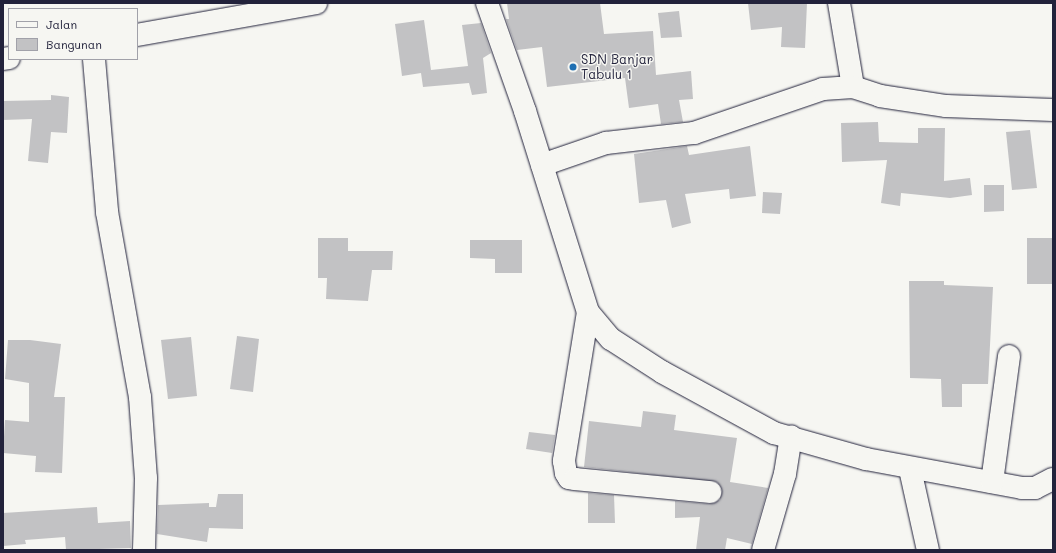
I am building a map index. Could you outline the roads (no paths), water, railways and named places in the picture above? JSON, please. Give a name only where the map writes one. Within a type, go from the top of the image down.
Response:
[{"type":"street","points":[[138,35],[316,3]]},
{"type":"street","points":[[487,3],[542,165],[588,312],[611,339],[662,372],[774,433],[791,436],[866,459],[1022,488],[1035,488],[1053,479]]},
{"type":"street","points":[[839,3],[853,87]]},
{"type":"street","points":[[94,60],[108,212],[140,397],[146,478],[144,550]]},
{"type":"street","points":[[542,165],[606,144],[694,133],[822,89],[853,87],[880,96],[946,106],[1053,110]]},
{"type":"street","points":[[588,312],[564,461],[569,478],[710,492]]},
{"type":"street","points":[[992,482],[1009,356]]},
{"type":"street","points":[[763,550],[785,474],[791,436]]},
{"type":"street","points":[[910,468],[928,550]]},
{"type":"place","name":"SDN Banjar Tabulu 1","points":[[573,67]]}]
